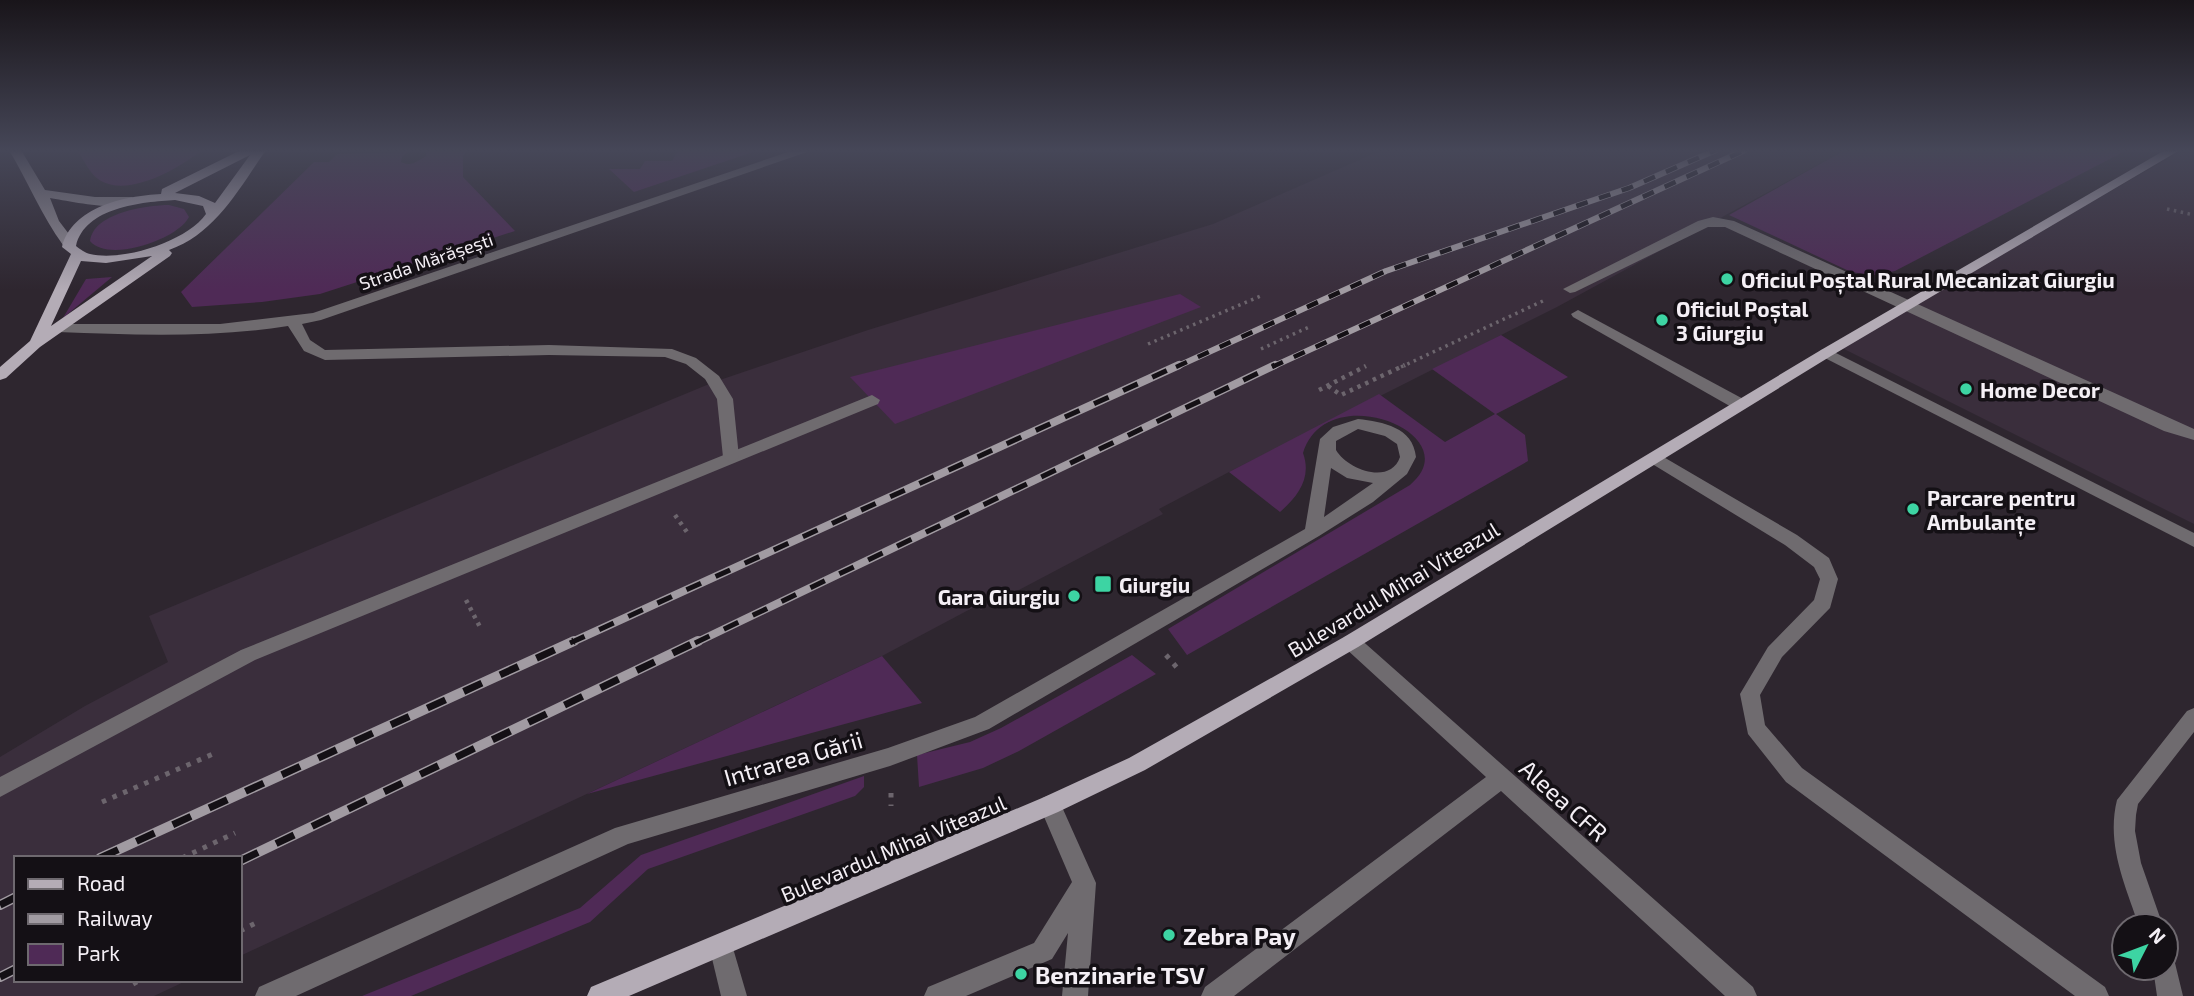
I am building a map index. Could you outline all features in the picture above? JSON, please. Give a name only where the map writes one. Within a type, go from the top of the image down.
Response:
[{"type":"main road","points":[[42,196],[53,222],[77,255],[106,259],[131,257],[182,241]]},
{"type":"main road","points":[[64,196],[94,201],[132,201],[156,196]]},
{"type":"main road","points":[[188,196],[209,204],[212,213]]},
{"type":"main road","points":[[0,375],[35,344],[200,229],[225,196]]},
{"type":"main road","name":"Bulevardul Mihai Viteazul","points":[[600,996],[1049,805],[1149,757],[1351,642],[1826,353],[2094,196]]},
{"type":"main road","points":[[68,242],[74,231],[88,220],[132,201]]},
{"type":"main road","points":[[35,344],[77,255]]},
{"type":"street","name":"Strada Mărășești","points":[[58,328],[159,330],[294,322],[342,310],[672,196]]},
{"type":"street","points":[[1570,289],[1713,221],[1728,224],[2170,427],[2194,435]]},
{"type":"street","points":[[1578,314],[1741,405]]},
{"type":"street","points":[[294,322],[306,346],[315,354],[325,355],[549,350],[667,352],[691,361],[711,376],[725,399],[731,457]]},
{"type":"street","points":[[1826,353],[2194,541]]},
{"type":"street","points":[[0,788],[248,655],[872,400]]},
{"type":"street","points":[[1313,532],[1326,447],[1334,432],[1359,424],[1386,429],[1405,444],[1407,463],[1401,470],[1376,477],[1348,471],[1329,456],[1326,447]]},
{"type":"street","points":[[1655,458],[1791,540],[1822,563],[1829,579],[1823,603],[1775,652],[1750,694],[1755,728],[1794,775],[2096,996]]},
{"type":"street","name":"Intrarea Gării","points":[[268,996],[623,835],[890,757],[982,723],[1313,532],[1367,498],[1401,470]]},
{"type":"street","name":"Aleea CFR","points":[[1351,642],[1744,996]]},
{"type":"street","points":[[2147,912],[2129,854],[2123,812],[2128,800],[2194,716]]},
{"type":"street","points":[[1214,996],[1500,778]]},
{"type":"street","points":[[1049,805],[1084,883],[1075,996]]},
{"type":"street","points":[[937,996],[1043,951],[1084,883]]},
{"type":"street","points":[[721,946],[734,996]]},
{"type":"path","points":[[2167,209],[2194,215]]},
{"type":"path","points":[[1328,386],[1341,395],[1570,289]]},
{"type":"path","points":[[1148,344],[1263,295]]},
{"type":"path","points":[[1261,349],[1309,327]]},
{"type":"path","points":[[1319,390],[1366,366]]},
{"type":"path","points":[[102,802],[213,754]]},
{"type":"path","points":[[186,856],[235,833]]},
{"type":"path","points":[[242,930],[256,923]]},
{"type":"shaded area","points":[[1276,196],[1760,196],[1557,307],[1159,509],[1163,514],[981,610],[976,606],[882,656],[242,955],[242,856],[14,856],[14,982],[184,982],[154,996],[0,996],[0,757],[85,706],[168,662],[149,616],[714,382],[868,330],[1213,224]]},
{"type":"shaded area","points":[[2101,196],[2194,196],[2194,524],[1838,346]]},
{"type":"green space","points":[[279,196],[482,196],[515,231],[320,294],[192,307],[181,292]]},
{"type":"green space","points":[[1762,196],[2038,196],[1895,271],[1870,276],[1849,271],[1729,215]]},
{"type":"green space","points":[[169,205],[184,209],[189,217],[182,226],[157,241],[111,250],[90,241],[93,231],[111,217],[135,209]]},
{"type":"green space","points":[[112,277],[63,318],[86,279]]},
{"type":"green space","points":[[1180,294],[1201,307],[895,424],[850,377]]},
{"type":"green space","points":[[1501,335],[1568,377],[1496,414],[1525,435],[1528,461],[1187,655],[1168,629],[1410,485],[1424,466],[1422,448],[1409,432],[1388,421],[1363,416],[1338,418],[1317,430],[1303,453],[1306,471],[1302,486],[1280,512],[1229,472],[1379,394],[1445,442],[1495,414],[1432,369]]},
{"type":"green space","points":[[1132,655],[1156,674],[1019,751],[983,768],[919,787],[917,755],[970,742],[1001,728]]},
{"type":"green space","points":[[882,656],[922,703],[587,794]]},
{"type":"green space","points":[[864,776],[864,787],[855,796],[648,869],[590,922],[411,996],[362,996],[580,908],[641,855]]},
{"type":"railway","points":[[1176,367],[1386,271],[1604,196]]},
{"type":"railway","points":[[1272,367],[1644,196]]},
{"type":"railway","points":[[570,643],[1179,365]]},
{"type":"railway","points":[[695,643],[1275,365]]},
{"type":"railway","points":[[104,856],[574,641]]},
{"type":"railway","points":[[242,860],[698,641]]},
{"type":"railway","points":[[0,905],[14,898]]},
{"type":"railway","points":[[0,977],[14,970]]},
{"type":"place","name":"Oficiul Poștal Rural Mecanizat Giurgiu","points":[[1727,279]]},
{"type":"place","name":"Oficiul Poștal 3 Giurgiu","points":[[1662,320]]},
{"type":"place","name":"Home Decor","points":[[1966,389]]},
{"type":"place","name":"Parcare pentru Ambulanțe","points":[[1913,509]]},
{"type":"place","name":"Giurgiu","points":[[1103,584]]},
{"type":"place","name":"Gara Giurgiu","points":[[1074,596]]},
{"type":"place","name":"Zebra Pay","points":[[1169,935]]},
{"type":"place","name":"Benzinarie TSV","points":[[1021,974]]}]
